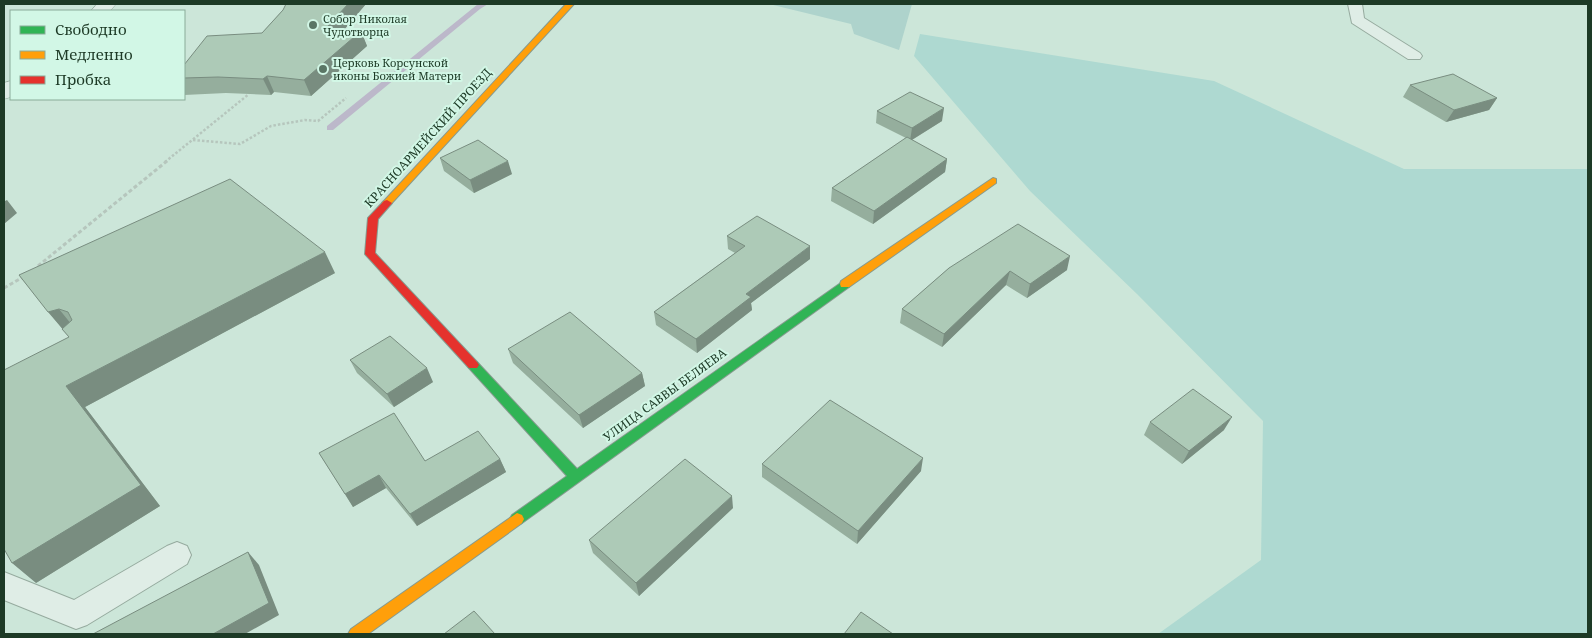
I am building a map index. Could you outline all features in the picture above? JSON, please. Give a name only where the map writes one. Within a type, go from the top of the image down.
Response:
[{"type":"street","name":"КРАСНОАРМЕЙСКИЙ ПРОЕЗД","points":[[570,4],[373,218],[370,254],[576,476]]},
{"type":"street","name":"УЛИЦА САВВЫ БЕЛЯЕВА","points":[[356,634],[792,320],[993,181]]},
{"type":"lane","points":[[1355,4],[1357,20],[1414,56]]},
{"type":"lane","points":[[4,586],[76,615],[178,554]]},
{"type":"path","points":[[34,269],[249,94]]},
{"type":"path","points":[[192,140],[240,144],[271,126],[306,120],[318,121],[346,98]]},
{"type":"path","points":[[4,288],[27,276]]},
{"type":"shaded area","points":[[769,4],[912,4],[899,50],[854,34],[851,24]]},
{"type":"shaded area","points":[[920,34],[1214,81],[1404,169],[1588,169],[1588,634],[1158,634],[1261,560],[1263,421],[1137,294],[1030,191],[914,56]]},
{"type":"building","points":[[286,4],[348,4],[327,27],[361,31],[304,80],[267,76],[263,79],[185,78],[185,64],[207,36],[262,33],[283,10]]},
{"type":"building","points":[[1453,74],[1497,98],[1454,110],[1410,85]]},
{"type":"building","points":[[910,92],[944,108],[912,128],[877,111]]},
{"type":"building","points":[[907,137],[947,159],[874,211],[832,188]]},
{"type":"building","points":[[478,140],[508,161],[470,180],[440,158]]},
{"type":"building","points":[[230,179],[325,252],[66,386],[141,485],[12,563],[4,549],[4,370],[69,337],[62,329],[72,320],[68,312],[59,309],[48,312],[19,275]]},
{"type":"building","points":[[757,216],[810,246],[746,294],[751,297],[696,339],[654,312],[745,246],[727,236]]},
{"type":"building","points":[[1018,224],[1070,256],[1030,284],[1010,271],[944,334],[902,309],[949,268]]},
{"type":"building","points":[[570,312],[642,373],[579,415],[508,349]]},
{"type":"building","points":[[390,336],[427,368],[387,394],[350,360]]},
{"type":"building","points":[[1193,389],[1232,417],[1189,451],[1150,422]]},
{"type":"building","points":[[830,400],[923,458],[858,531],[762,464]]},
{"type":"building","points":[[394,413],[425,461],[478,431],[500,459],[410,514],[379,475],[345,494],[319,453]]},
{"type":"building","points":[[685,459],[732,496],[636,583],[589,540]]},
{"type":"building","points":[[248,552],[269,603],[213,634],[93,634]]},
{"type":"building","points":[[474,611],[495,634],[444,634]]},
{"type":"building","points":[[861,612],[893,634],[844,634]]},
{"type":"waterway","points":[[330,128],[477,7],[484,4]]},
{"type":"traffic: fast","points":[[517,519],[845,284]]},
{"type":"traffic: fast","points":[[473,365],[576,476]]},
{"type":"traffic: slow","points":[[387,203],[570,4]]},
{"type":"traffic: slow","points":[[845,284],[993,181]]},
{"type":"traffic: slow","points":[[356,634],[517,519]]},
{"type":"traffic: jam","points":[[387,203],[373,218],[370,254],[473,365]]},
{"type":"place","name":"Собор Николая Чудотворца","points":[[313,25]]},
{"type":"place","name":"Церковь Корсунской иконы Божией Матери","points":[[323,69]]}]
